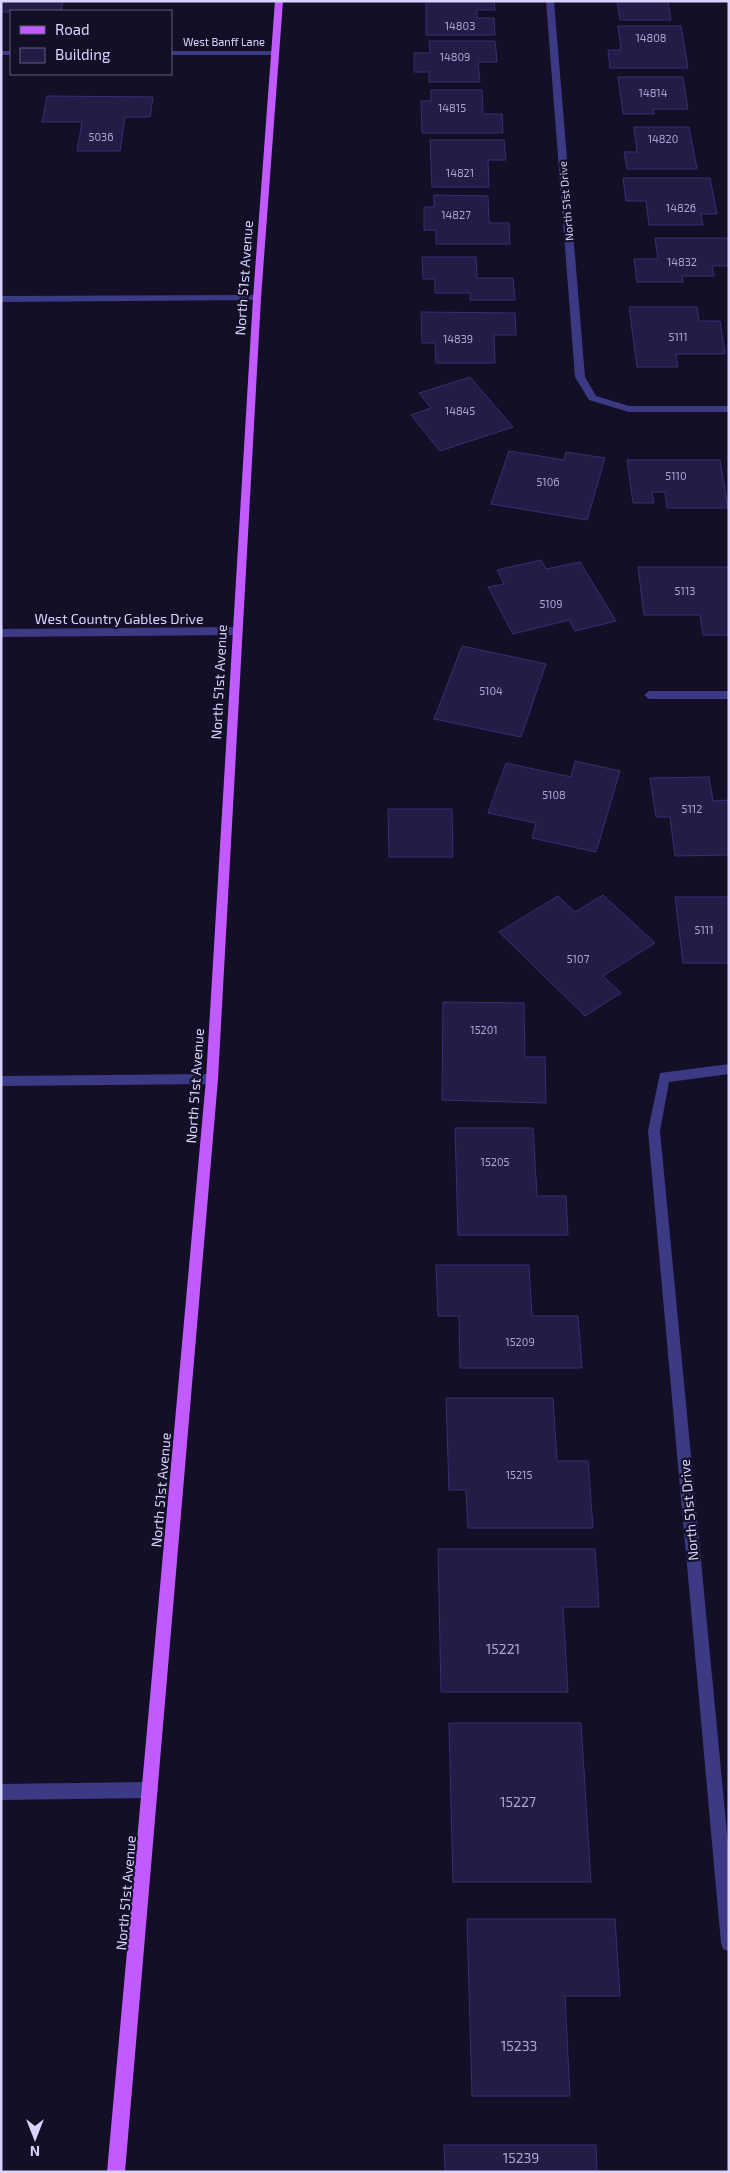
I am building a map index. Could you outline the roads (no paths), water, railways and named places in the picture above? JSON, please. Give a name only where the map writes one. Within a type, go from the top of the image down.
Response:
[{"type":"main road","name":"North 51st Avenue","points":[[116,2172],[212,1079],[236,632],[257,298],[279,1]]},
{"type":"street","name":"North 51st Drive","points":[[550,1],[580,377],[592,398],[629,409],[729,409]]},
{"type":"street","name":"West Banff Lane","points":[[172,53],[276,53]]},
{"type":"street","points":[[1,299],[257,298]]},
{"type":"street","name":"West Country Gables Drive","points":[[1,633],[236,632]]},
{"type":"street","points":[[650,695],[729,695]]},
{"type":"street","name":"North 51st Drive","points":[[729,1069],[664,1077],[654,1131],[729,1943]]},
{"type":"street","points":[[1,1081],[212,1079]]},
{"type":"street","points":[[1,1792],[150,1790]]}]
